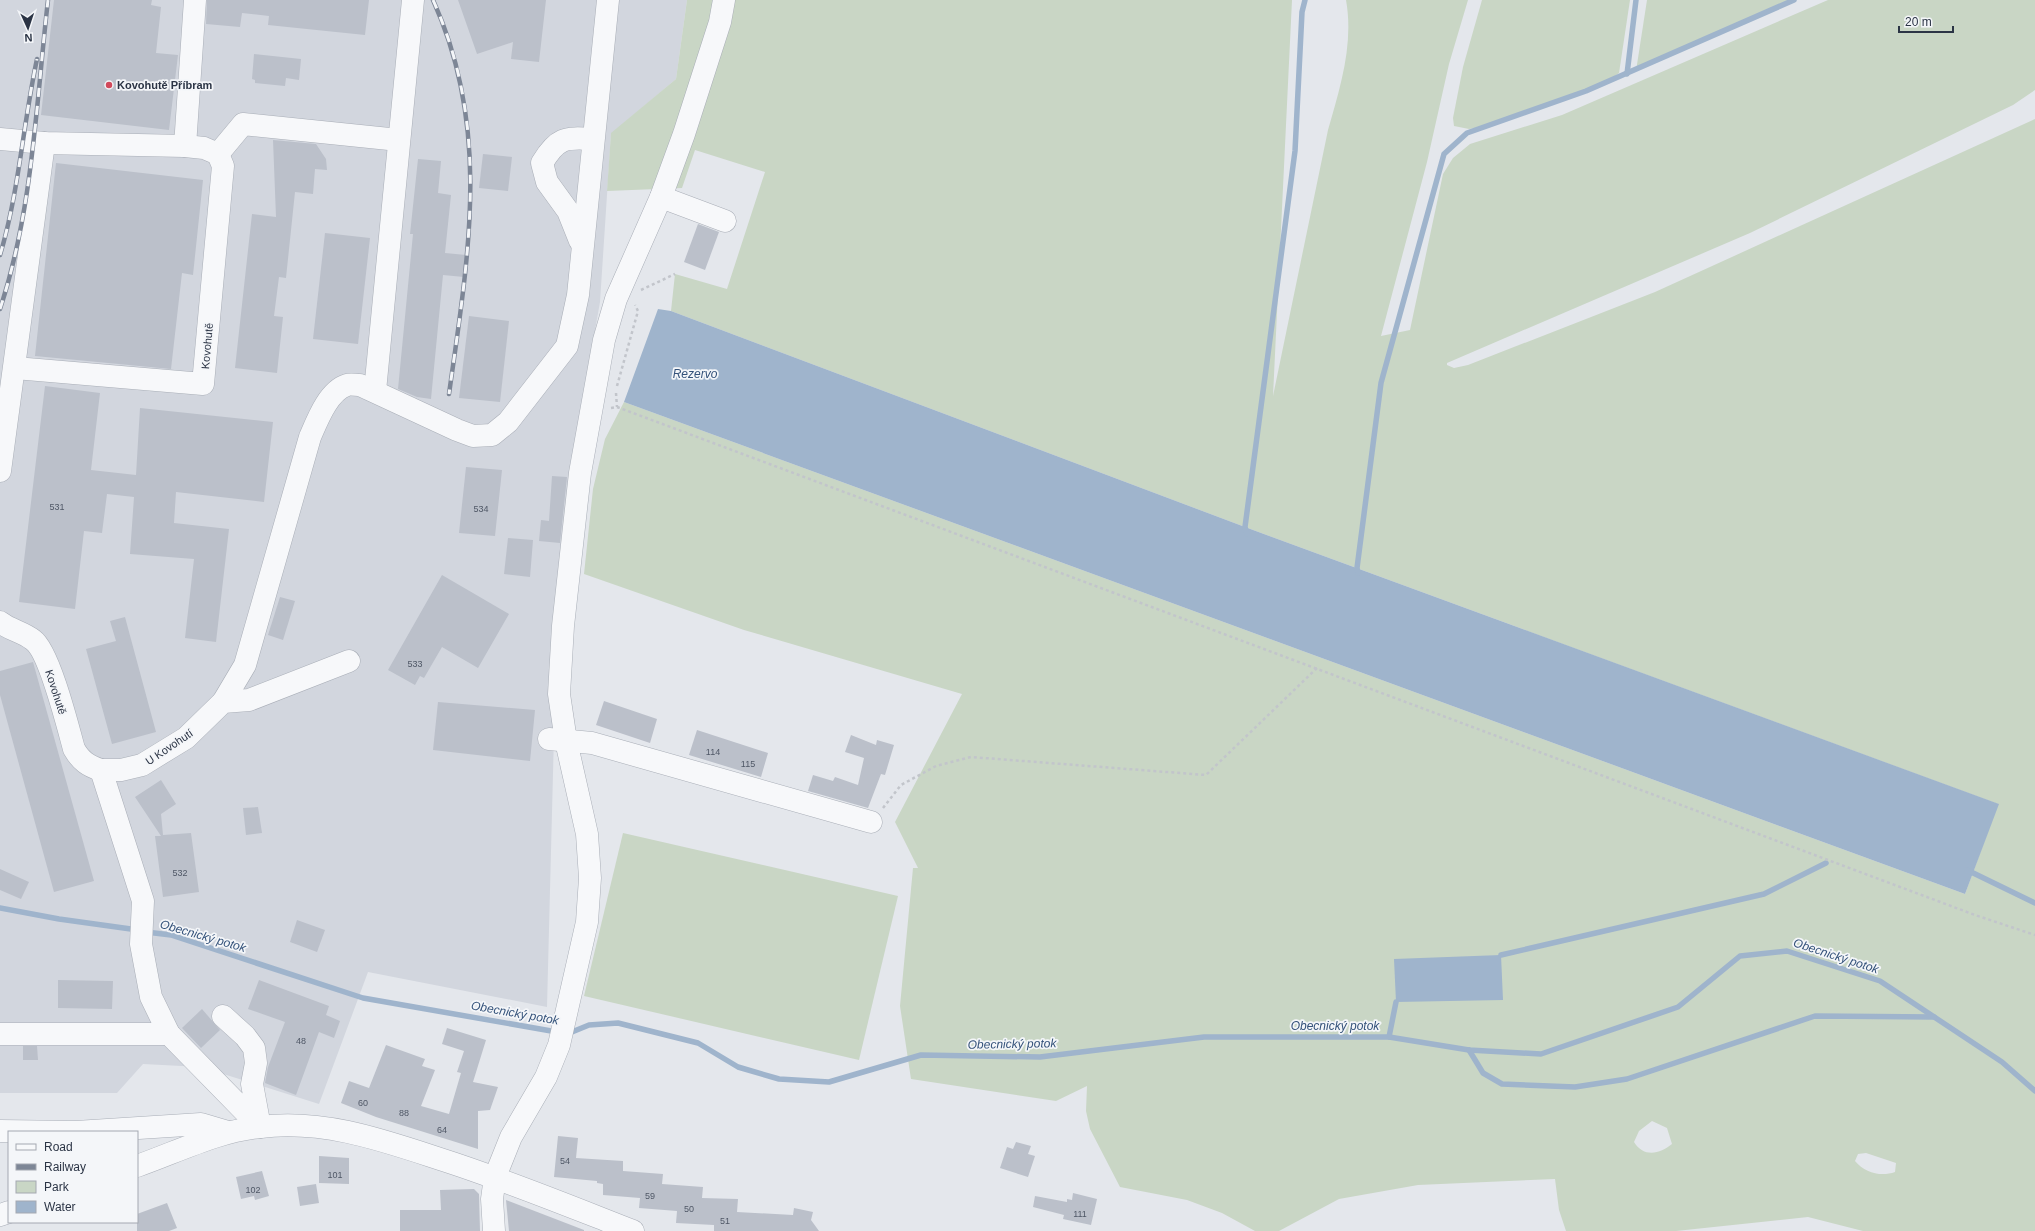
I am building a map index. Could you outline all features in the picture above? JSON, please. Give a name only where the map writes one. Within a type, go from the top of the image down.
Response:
[{"type":"street","points":[[185,146],[195,0]]},
{"type":"street","points":[[413,0],[375,391],[387,399],[473,436],[492,435],[508,422],[568,346],[578,295],[592,139],[608,0]]},
{"type":"street","points":[[494,1231],[492,1199],[495,1177],[511,1137],[546,1077],[559,1045],[587,922],[590,878],[586,834],[557,740],[563,626],[580,473],[604,340],[623,298],[661,197],[720,22],[724,0]]},
{"type":"street","points":[[0,139],[44,143],[185,146],[204,148],[218,154],[243,124],[399,140]]},
{"type":"street","points":[[582,244],[568,211],[547,182],[542,163],[552,147],[570,137],[592,139]]},
{"type":"street","points":[[0,471],[44,143]]},
{"type":"street","name":"Kovohutě","points":[[15,368],[203,384],[223,166],[218,154]]},
{"type":"street","points":[[661,197],[725,221]]},
{"type":"street","name":"U Kovohutí","points":[[101,770],[121,770],[142,765],[186,738],[223,702],[244,665],[310,437],[322,409],[336,392],[346,385],[360,385],[375,391]]},
{"type":"street","name":"Kovohutě","points":[[0,622],[34,640],[46,660],[54,681],[74,749],[80,759],[89,766],[101,770]]},
{"type":"street","points":[[223,702],[248,700],[349,661]]},
{"type":"street","points":[[557,740],[592,743],[871,822]]},
{"type":"street","points":[[101,770],[142,902],[141,944],[151,997],[169,1034],[260,1127]]},
{"type":"street","points":[[223,1016],[245,1036],[254,1048],[256,1063],[252,1084],[260,1127]]},
{"type":"street","points":[[1,1034],[169,1034]]},
{"type":"street","points":[[92,1131],[201,1124],[228,1132]]},
{"type":"street","points":[[138,1166],[228,1132],[260,1127],[292,1125],[332,1128],[372,1136],[495,1177],[633,1231]]},
{"type":"path","points":[[616,407],[616,392],[638,311],[623,298],[675,274]]},
{"type":"path","points":[[591,412],[616,407],[1975,915],[2035,935]]},
{"type":"path","points":[[871,822],[902,785],[936,766],[970,757],[1206,774],[1317,668]]},
{"type":"shaded area","points":[[0,0],[687,0],[676,79],[611,134],[600,302],[569,477],[558,579],[547,1007],[368,972],[319,1104],[201,1067],[143,1064],[117,1093],[0,1093]]},
{"type":"green space","points":[[687,0],[1292,0],[1273,396],[1328,130],[1344,66],[1348,33],[1346,0],[1468,0],[1449,64],[1427,162],[1381,336],[1410,330],[1443,174],[1453,158],[1470,144],[1562,115],[1828,0],[2035,0],[2035,90],[2013,105],[1750,233],[1447,363],[1447,365],[1454,368],[1468,365],[1655,292],[2035,119],[2035,1231],[1863,1231],[1808,1217],[1676,1231],[1566,1231],[1559,1210],[1555,1179],[1418,1185],[1339,1199],[1279,1231],[1255,1231],[1222,1213],[1187,1200],[1120,1187],[1090,1129],[1086,1111],[1087,1086],[1056,1101],[911,1079],[900,1006],[913,868],[918,868],[895,822],[962,694],[744,630],[584,574],[593,489],[605,439],[624,402],[1965,894],[1998,804],[1245,527],[671,311],[675,274],[727,289],[765,172],[695,150],[682,188],[607,191],[611,133],[676,79]],"holes":[[[1652,1121],[1667,1128],[1672,1144],[1662,1150],[1652,1153],[1642,1150],[1634,1142],[1639,1131]],[[1866,1153],[1896,1163],[1895,1172],[1879,1174],[1868,1171],[1855,1161],[1858,1154]]]},
{"type":"green space","points":[[1482,0],[1630,0],[1619,73],[1600,87],[1483,127],[1469,129],[1454,126],[1453,118],[1463,67]]},
{"type":"green space","points":[[1647,0],[1789,0],[1636,71]]},
{"type":"green space","points":[[623,833],[898,896],[859,1060],[584,996]]},
{"type":"water","name":"Rezervo","points":[[658,309],[671,311],[1245,527],[1999,804],[1965,894],[624,402]]},
{"type":"water","points":[[1501,955],[1503,1000],[1396,1002],[1394,959]]},
{"type":"building","name":"Kovohutě Příbram","points":[[54,0],[152,0],[151,5],[161,7],[156,53],[178,55],[169,130],[41,115]]},
{"type":"building","points":[[207,0],[369,0],[365,35],[268,25],[269,16],[242,13],[240,27],[206,24]]},
{"type":"building","points":[[458,0],[546,0],[539,62],[511,59],[513,42],[477,54]]},
{"type":"building","points":[[254,54],[301,59],[299,80],[286,78],[285,86],[255,83],[255,80],[252,79]]},
{"type":"building","points":[[273,140],[316,144],[326,159],[327,170],[315,169],[313,194],[295,192],[286,278],[279,277],[274,316],[283,317],[277,373],[235,368],[252,214],[276,217]]},
{"type":"building","points":[[483,154],[512,157],[508,191],[479,188]]},
{"type":"building","points":[[418,159],[441,161],[438,193],[451,195],[445,253],[466,255],[464,277],[443,275],[431,399],[417,397],[398,389],[413,234],[410,234]]},
{"type":"building","points":[[56,163],[203,180],[193,275],[182,273],[171,369],[35,356]]},
{"type":"building","points":[[698,224],[719,232],[705,270],[684,262]]},
{"type":"building","points":[[325,233],[370,238],[358,344],[313,339]]},
{"type":"building","points":[[469,316],[509,321],[500,402],[459,398]]},
{"type":"building","points":[[45,386],[100,393],[91,470],[136,475],[140,408],[273,422],[264,502],[176,492],[174,523],[229,529],[216,642],[185,638],[194,559],[130,554],[134,497],[107,494],[102,533],[84,531],[75,609],[19,602]]},
{"type":"building","points":[[466,467],[502,470],[495,536],[459,533]]},
{"type":"building","points":[[552,476],[567,477],[560,543],[539,541],[541,520],[549,521]]},
{"type":"building","points":[[508,538],[533,540],[530,577],[504,574]]},
{"type":"building","points":[[442,575],[509,614],[478,668],[442,647],[424,678],[420,676],[415,685],[388,670]]},
{"type":"building","points":[[280,597],[295,601],[283,640],[268,635]]},
{"type":"building","points":[[125,617],[156,732],[112,744],[86,649],[116,641],[110,621]]},
{"type":"building","points":[[33,662],[94,881],[54,892],[0,695],[0,671]]},
{"type":"building","points":[[604,701],[657,719],[650,743],[596,725]]},
{"type":"building","points":[[438,702],[535,710],[530,761],[433,750]]},
{"type":"building","points":[[697,730],[768,753],[761,777],[689,755]]},
{"type":"building","points":[[851,735],[876,745],[877,740],[894,745],[885,775],[881,774],[868,808],[808,791],[813,775],[833,781],[835,777],[858,785],[864,758],[845,752]]},
{"type":"building","points":[[161,780],[176,804],[161,814],[163,835],[191,833],[199,892],[163,897],[155,836],[161,836],[135,797]]},
{"type":"building","points":[[258,807],[262,833],[246,835],[243,808]]},
{"type":"building","points":[[0,869],[29,882],[21,899],[0,890]]},
{"type":"building","points":[[297,920],[325,930],[317,952],[290,942]]},
{"type":"building","points":[[58,980],[113,981],[112,1009],[58,1008]]},
{"type":"building","points":[[259,980],[329,1006],[326,1015],[340,1021],[334,1038],[319,1032],[296,1095],[265,1083],[268,1067],[285,1022],[248,1009]]},
{"type":"building","points":[[202,1009],[220,1030],[201,1048],[182,1028]]},
{"type":"building","points":[[447,1028],[486,1040],[473,1082],[498,1087],[490,1110],[478,1111],[478,1149],[376,1117],[341,1103],[349,1081],[369,1088],[386,1045],[425,1059],[422,1066],[435,1070],[421,1106],[449,1114],[461,1073],[457,1072],[464,1051],[442,1044]]},
{"type":"building","points":[[23,1046],[37,1046],[38,1060],[23,1060]]},
{"type":"building","points":[[558,1136],[578,1138],[576,1158],[623,1161],[623,1171],[663,1174],[662,1184],[703,1187],[702,1198],[738,1199],[737,1212],[793,1215],[794,1208],[813,1212],[811,1220],[819,1231],[714,1231],[714,1225],[676,1223],[677,1211],[639,1208],[640,1198],[603,1195],[603,1184],[597,1183],[597,1181],[554,1177]]},
{"type":"building","points":[[1016,1142],[1031,1146],[1028,1154],[1035,1156],[1028,1177],[1000,1168],[1007,1147],[1013,1149]]},
{"type":"building","points":[[319,1156],[349,1158],[349,1184],[319,1183]]},
{"type":"building","points":[[262,1171],[269,1196],[255,1200],[254,1196],[241,1199],[236,1177]]},
{"type":"building","points":[[316,1184],[319,1203],[300,1206],[297,1187]]},
{"type":"building","points":[[474,1189],[479,1194],[480,1231],[400,1231],[400,1210],[441,1210],[440,1190]]},
{"type":"building","points":[[1073,1193],[1097,1199],[1091,1225],[1063,1219],[1064,1215],[1033,1207],[1035,1196],[1067,1202],[1067,1199],[1072,1200]]},
{"type":"building","points":[[506,1200],[584,1230],[584,1231],[509,1231]]},
{"type":"building","points":[[167,1203],[177,1228],[169,1231],[137,1231],[138,1214]]},
{"type":"waterway","points":[[1247,534],[1245,527],[1295,151],[1302,12],[1305,0]]},
{"type":"waterway","points":[[1627,74],[1636,0]]},
{"type":"waterway","points":[[1358,573],[1357,568],[1381,383],[1444,154],[1467,133],[1586,91],[1794,0]]},
{"type":"waterway","points":[[1501,955],[1764,894],[1826,863]]},
{"type":"waterway","points":[[1967,870],[2035,903]]},
{"type":"waterway","name":"Obecnický potok","points":[[0,908],[59,919],[138,930]]},
{"type":"waterway","name":"Obecnický potok","points":[[146,932],[171,935],[363,998],[557,1032]]},
{"type":"waterway","name":"Obecnický potok","points":[[567,1034],[589,1025],[618,1023],[698,1043],[738,1067],[779,1079],[829,1082],[921,1055],[1040,1057],[1204,1037],[1389,1037],[1469,1050],[1541,1054],[1678,1007],[1740,956],[1787,951],[1880,981],[2002,1062],[2035,1091]]},
{"type":"waterway","points":[[1389,1037],[1396,1002]]},
{"type":"waterway","points":[[1469,1050],[1483,1073],[1502,1084],[1575,1087],[1627,1079],[1815,1016],[1934,1017]]},
{"type":"railway","points":[[0,309],[11,271],[27,195],[48,0]]},
{"type":"railway","points":[[433,0],[451,49],[463,97],[469,146],[470,195],[468,244],[449,394]]},
{"type":"railway","points":[[0,255],[12,207],[37,59]]},
{"type":"place","name":"Kovohutě Příbram","points":[[109,85]]}]
